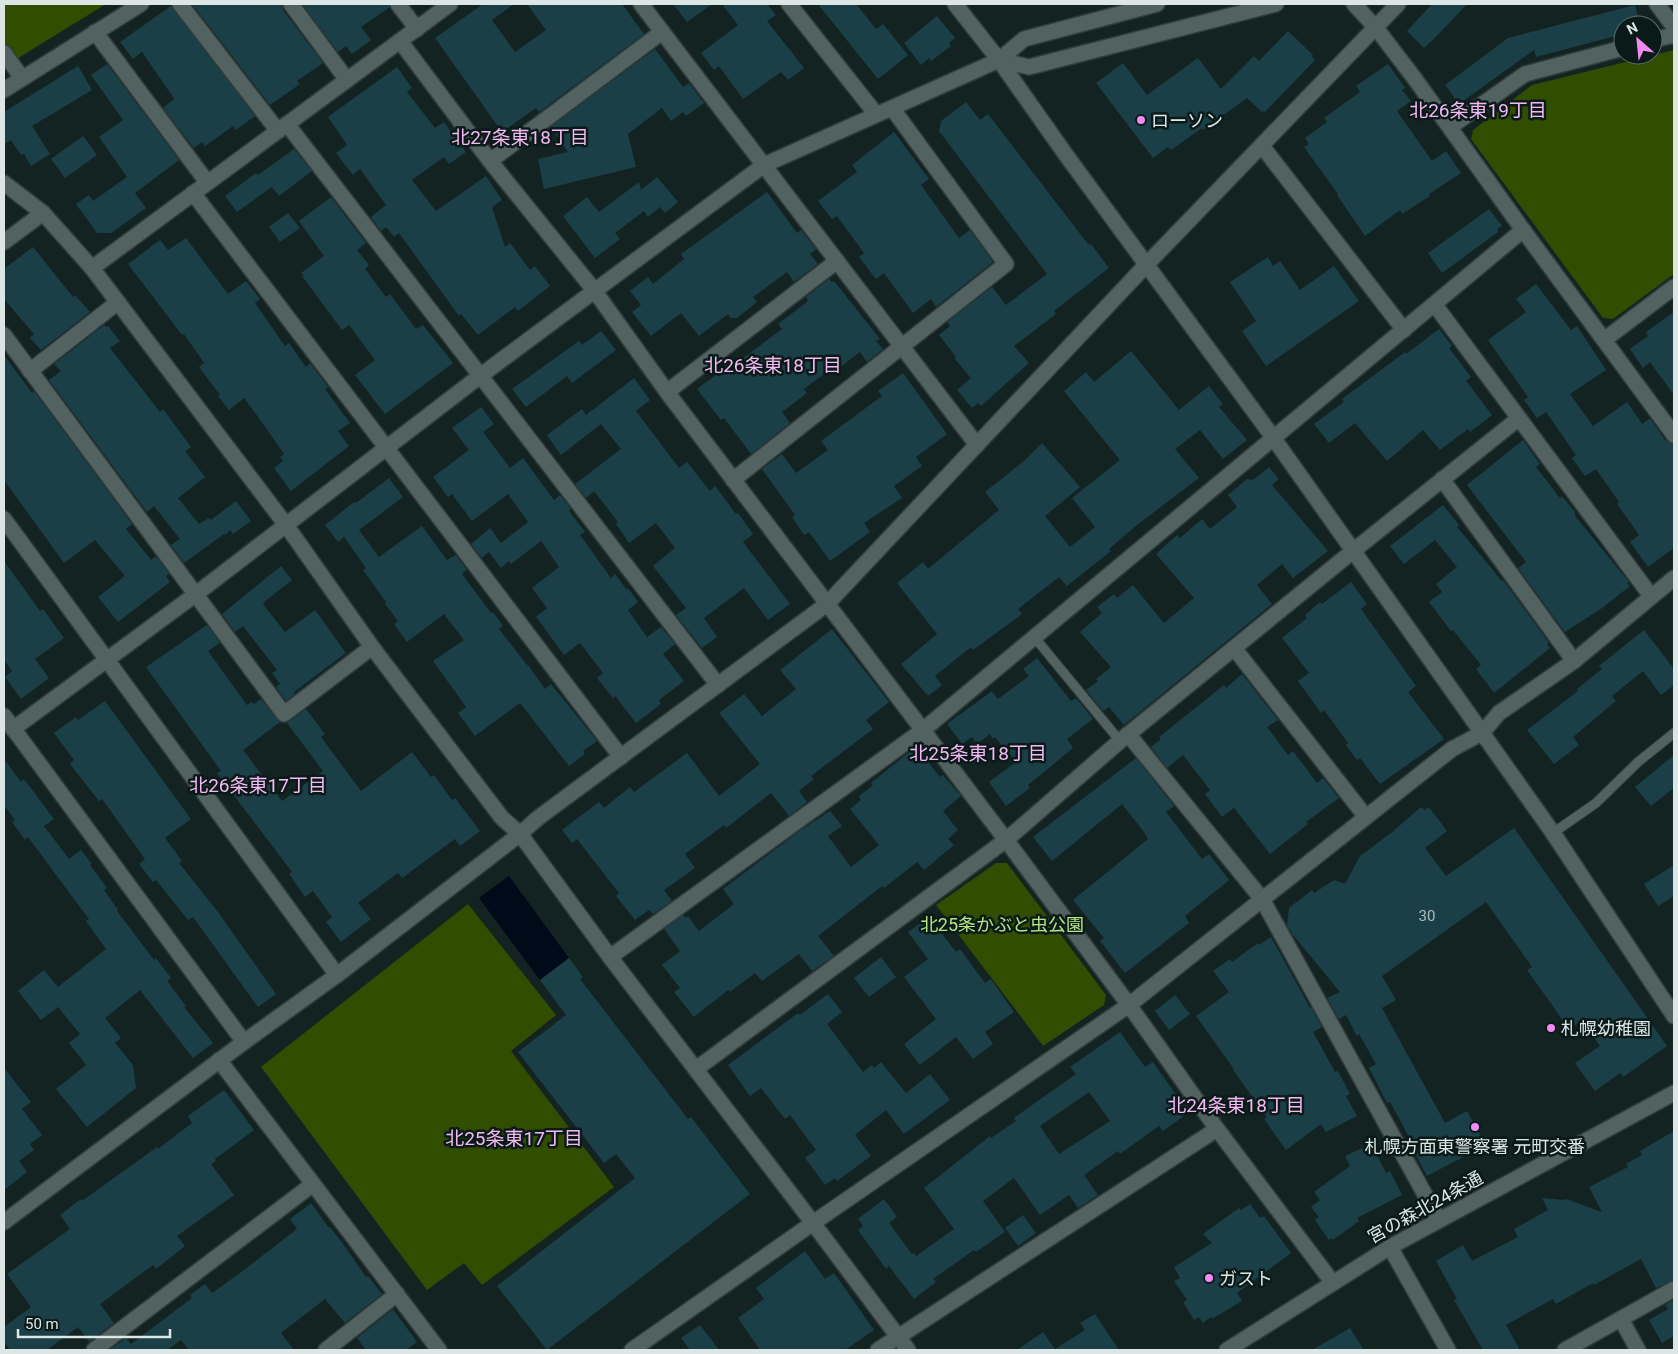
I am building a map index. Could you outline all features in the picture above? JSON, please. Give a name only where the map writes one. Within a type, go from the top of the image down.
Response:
[{"type":"street","points":[[4,90],[141,4]]},
{"type":"street","points":[[180,4],[283,127],[480,376],[718,685]]},
{"type":"street","points":[[291,4],[347,80]]},
{"type":"street","points":[[398,4],[417,29]]},
{"type":"street","points":[[92,268],[450,4]]},
{"type":"street","points":[[641,4],[977,444]]},
{"type":"street","points":[[790,4],[876,114]]},
{"type":"street","points":[[955,4],[999,60],[1274,438],[1553,833],[1674,1016]]},
{"type":"street","points":[[13,729],[196,594],[594,290],[764,165],[999,60],[1024,39],[1136,6],[1157,4]]},
{"type":"street","points":[[999,60],[1028,67],[1276,4]]},
{"type":"street","points":[[1354,4],[1376,28],[1450,127],[1523,230],[1674,434]]},
{"type":"street","points":[[4,1222],[219,1060],[337,975],[520,834],[538,818],[827,604],[1147,264],[1398,4]]},
{"type":"street","points":[[1657,4],[1674,27]]},
{"type":"street","points":[[96,32],[207,182]]},
{"type":"street","points":[[490,161],[662,32]]},
{"type":"street","points":[[400,41],[490,161],[594,290],[667,392],[1006,840],[1217,1129],[1334,1283]]},
{"type":"street","points":[[1450,127],[1525,74],[1613,51]]},
{"type":"street","points":[[4,53],[22,78]]},
{"type":"street","points":[[734,480],[1006,264],[892,108]]},
{"type":"street","points":[[1262,146],[1404,330]]},
{"type":"street","points":[[4,184],[43,213],[92,268],[286,525],[372,647],[502,818],[520,834],[610,957],[813,1222],[908,1350]]},
{"type":"street","points":[[193,193],[620,757]]},
{"type":"street","points":[[4,242],[43,213]]},
{"type":"street","points":[[610,957],[923,730],[1523,230]]},
{"type":"street","points":[[667,392],[837,261]]},
{"type":"street","points":[[1604,340],[1674,287]]},
{"type":"street","points":[[30,371],[118,302]]},
{"type":"street","points":[[1435,305],[1651,596]]},
{"type":"street","points":[[4,335],[284,714],[372,647]]},
{"type":"street","points":[[696,1069],[1006,840],[1124,737],[1518,419]]},
{"type":"street","points":[[1442,479],[1574,661]]},
{"type":"street","points":[[4,519],[337,975]]},
{"type":"street","points":[[632,1350],[813,1222],[1129,1006],[1452,749],[1482,733],[1499,713],[1574,661],[1674,578]]},
{"type":"street","points":[[1234,648],[1366,817]]},
{"type":"street","points":[[4,716],[244,1042]]},
{"type":"street","points":[[1124,737],[1262,899],[1439,1220]]},
{"type":"street","points":[[219,1060],[440,1350]]},
{"type":"street","name":"宮の森北24条通","points":[[1227,1350],[1390,1247],[1674,1093]]},
{"type":"street","points":[[878,1350],[1217,1129]]},
{"type":"street","points":[[94,1350],[313,1184]]},
{"type":"street","points":[[1390,1247],[1448,1350]]},
{"type":"street","points":[[1566,1350],[1674,1290]]},
{"type":"street","points":[[326,1350],[397,1294]]},
{"type":"street","points":[[1620,1319],[1638,1350]]},
{"type":"lane","points":[[1035,638],[1124,737]]},
{"type":"lane","points":[[1553,833],[1596,803],[1638,762],[1674,733]]},
{"type":"green space","points":[[4,4],[106,4],[15,60],[4,44]]},
{"type":"green space","points":[[1674,50],[1674,274],[1613,319],[1603,318],[1471,139],[1473,130],[1532,85],[1613,65],[1663,65],[1663,53]]},
{"type":"green space","name":"北25条かぶと虫公園","points":[[996,863],[1007,863],[1106,995],[1104,1005],[1043,1046],[936,905]]},
{"type":"green space","points":[[468,904],[556,1015],[511,1051],[614,1187],[482,1285],[464,1263],[427,1290],[261,1067]]},
{"type":"water","points":[[509,876],[569,958],[540,980],[479,898]]},
{"type":"building","points":[[192,4],[282,4],[283,10],[323,63],[297,81],[300,84],[270,105]]},
{"type":"building","points":[[302,4],[389,4],[390,7],[361,27],[371,40],[352,54],[346,46],[338,52]]},
{"type":"building","points":[[483,4],[514,4],[492,20],[515,52],[546,30],[527,4],[622,4],[644,34],[539,112],[536,108],[502,132],[435,38]]},
{"type":"building","points":[[673,4],[712,4],[687,22]]},
{"type":"building","points":[[722,4],[767,4],[776,15],[767,21],[804,68],[788,80],[781,72],[743,99],[719,66],[714,70],[701,53],[738,25]]},
{"type":"building","points":[[818,4],[856,4],[876,29],[883,24],[908,55],[878,79]]},
{"type":"building","points":[[1432,4],[1467,4],[1424,48],[1407,31]]},
{"type":"building","points":[[1635,5],[1638,15],[1613,15],[1613,37],[1536,57],[1534,50],[1459,104],[1445,85],[1508,38]]},
{"type":"building","points":[[171,6],[255,116],[236,130],[233,126],[205,146],[202,142],[194,148],[163,108],[174,99],[142,52],[133,59],[120,42]]},
{"type":"building","points":[[937,16],[955,38],[949,43],[951,46],[931,61],[929,58],[921,65],[904,43]]},
{"type":"building","points":[[1288,31],[1313,55],[1312,57],[1315,60],[1265,112],[1262,112],[1247,98],[1203,130],[1202,128],[1171,150],[1168,147],[1153,158],[1096,83],[1123,63],[1147,95],[1198,58],[1221,89],[1254,56],[1259,61]]},
{"type":"building","points":[[655,49],[683,87],[689,83],[704,103],[686,116],[683,112],[671,121],[662,108],[628,134],[636,167],[544,189],[538,159],[568,152],[550,127]]},
{"type":"building","points":[[107,64],[179,160],[135,193],[146,208],[111,233],[97,233],[76,204],[89,195],[93,201],[127,177],[99,137],[123,120],[91,75]]},
{"type":"building","points":[[1388,64],[1405,88],[1402,90],[1411,101],[1397,111],[1432,161],[1446,151],[1461,173],[1402,214],[1400,210],[1365,236],[1304,147],[1309,144],[1305,138],[1327,122],[1324,118],[1360,92],[1356,86]]},
{"type":"building","points":[[78,66],[92,90],[32,126],[50,154],[31,166],[24,154],[21,155],[11,140],[4,144],[4,112]]},
{"type":"building","points":[[397,67],[412,88],[407,92],[435,128],[444,122],[466,152],[449,164],[444,157],[412,180],[436,211],[486,176],[502,200],[492,207],[505,247],[510,243],[530,270],[535,266],[550,286],[518,311],[515,307],[478,335],[461,314],[459,316],[399,233],[394,237],[386,227],[381,231],[371,217],[386,205],[360,169],[353,175],[336,153],[347,145],[328,117]]},
{"type":"building","points":[[966,102],[980,120],[988,114],[1081,235],[1089,245],[1091,244],[1109,268],[1054,311],[1056,314],[1014,346],[1029,363],[981,406],[978,403],[972,408],[957,390],[971,378],[954,358],[956,357],[939,335],[950,326],[947,322],[992,287],[1006,305],[1047,274],[939,131],[941,121]]},
{"type":"building","points":[[894,132],[929,179],[921,185],[959,238],[970,230],[993,262],[936,307],[931,299],[913,313],[884,273],[876,279],[859,257],[864,253],[837,216],[832,219],[818,201],[857,172],[852,165]]},
{"type":"building","points":[[83,136],[97,155],[65,178],[51,159]]},
{"type":"building","points":[[294,149],[312,171],[279,196],[272,187],[237,212],[225,196],[256,173],[258,175]]},
{"type":"building","points":[[657,177],[678,202],[665,213],[660,207],[648,217],[644,211],[615,233],[620,239],[595,258],[563,216],[587,197],[599,212],[639,182],[641,190]]},
{"type":"building","points":[[767,192],[797,233],[801,230],[816,249],[810,254],[818,264],[794,282],[787,272],[753,297],[757,302],[737,318],[731,318],[728,314],[699,336],[681,313],[651,336],[632,312],[641,305],[630,291],[648,277],[653,284],[684,259],[681,254]]},
{"type":"building","points":[[331,197],[366,243],[357,250],[369,265],[365,269],[386,297],[390,294],[416,329],[423,325],[453,363],[385,414],[355,375],[375,360],[349,325],[342,330],[301,273],[324,256],[299,221]]},
{"type":"building","points":[[1489,209],[1502,226],[1497,229],[1498,232],[1442,273],[1428,253]]},
{"type":"building","points":[[288,213],[300,228],[280,242],[269,227]]},
{"type":"building","points":[[186,238],[228,294],[246,281],[260,299],[255,303],[285,346],[289,343],[306,367],[310,363],[328,387],[325,389],[350,423],[338,431],[349,446],[291,491],[274,468],[283,461],[280,457],[284,454],[256,414],[244,398],[229,410],[199,367],[204,363],[184,334],[182,335],[128,264],[160,240],[168,250]]},
{"type":"building","points":[[33,247],[73,297],[75,295],[90,312],[41,350],[30,338],[34,334],[4,299],[4,269]]},
{"type":"building","points":[[1268,257],[1273,266],[1280,261],[1300,290],[1334,266],[1359,301],[1266,366],[1242,331],[1256,321],[1230,282]]},
{"type":"building","points":[[829,279],[832,282],[834,281],[880,339],[876,341],[883,349],[867,362],[860,352],[835,371],[832,368],[804,389],[807,393],[782,412],[790,423],[751,454],[724,418],[721,420],[697,389],[717,374],[719,376],[782,329],[778,324],[807,302],[806,297]]},
{"type":"building","points":[[1536,284],[1571,330],[1577,326],[1606,370],[1570,394],[1593,426],[1627,402],[1642,424],[1649,419],[1651,420],[1666,441],[1674,444],[1674,548],[1648,567],[1630,542],[1639,535],[1617,504],[1619,502],[1596,469],[1585,476],[1572,458],[1576,455],[1546,412],[1537,418],[1524,400],[1528,397],[1488,340],[1526,312],[1516,299]]},
{"type":"building","points":[[1674,312],[1674,395],[1650,362],[1643,368],[1630,349],[1648,336],[1646,332]]},
{"type":"building","points":[[104,325],[108,326],[120,341],[110,348],[160,412],[163,409],[191,447],[185,451],[205,477],[178,498],[199,524],[209,518],[211,520],[236,501],[251,521],[233,534],[230,530],[184,563],[171,545],[180,539],[154,506],[147,512],[49,380],[61,371],[54,364]]},
{"type":"building","points":[[1439,329],[1452,346],[1449,348],[1471,377],[1466,381],[1492,415],[1470,432],[1468,429],[1440,450],[1423,430],[1387,461],[1355,423],[1329,443],[1314,424],[1344,402],[1342,399]]},
{"type":"building","points":[[601,331],[616,350],[572,383],[567,376],[526,407],[512,389],[579,341],[582,345]]},
{"type":"building","points":[[1131,351],[1179,410],[1209,386],[1223,404],[1219,407],[1247,440],[1223,459],[1200,430],[1175,449],[1199,478],[1137,525],[1109,549],[1111,551],[1067,586],[1059,577],[1018,609],[1022,614],[973,650],[971,647],[935,676],[942,685],[928,696],[901,664],[937,634],[897,583],[923,562],[928,569],[999,510],[985,492],[1024,461],[1042,443],[1080,487],[1045,516],[1070,547],[1095,527],[1072,498],[1120,460],[1064,391],[1086,372],[1094,382]]},
{"type":"building","points":[[4,355],[32,393],[34,391],[132,524],[126,529],[151,560],[156,556],[169,574],[166,576],[170,582],[118,622],[98,597],[125,576],[95,540],[64,563],[4,480]]},
{"type":"building","points":[[903,373],[947,434],[916,457],[922,466],[894,486],[902,498],[864,523],[870,532],[830,561],[809,532],[804,535],[792,517],[795,515],[762,469],[782,454],[796,473],[828,450],[821,441],[882,396],[878,391]]},
{"type":"building","points":[[634,378],[650,400],[636,411],[679,468],[687,462],[710,491],[715,486],[736,514],[738,513],[753,534],[743,542],[790,604],[768,620],[744,588],[704,618],[717,637],[702,648],[676,615],[686,608],[653,566],[675,548],[656,523],[629,543],[616,524],[618,522],[594,491],[586,498],[575,484],[621,449],[601,424],[561,455],[547,435],[582,409],[586,415]]},
{"type":"building","points":[[481,407],[494,424],[483,432],[510,468],[523,458],[554,500],[560,495],[571,509],[569,511],[585,532],[580,535],[611,578],[615,574],[638,602],[628,610],[647,637],[661,627],[675,644],[663,654],[684,681],[659,700],[661,704],[636,723],[615,696],[613,698],[597,678],[603,673],[580,643],[564,655],[536,617],[547,608],[532,588],[559,567],[541,541],[511,564],[509,561],[501,568],[489,552],[482,558],[471,544],[490,528],[501,543],[528,522],[508,494],[472,521],[452,494],[448,497],[433,477],[469,450],[452,428]]},
{"type":"building","points":[[1523,440],[1540,464],[1536,467],[1560,498],[1562,496],[1575,512],[1575,516],[1629,582],[1627,583],[1630,586],[1602,608],[1565,632],[1518,568],[1526,562],[1467,485]]},
{"type":"building","points":[[1269,467],[1279,479],[1272,485],[1328,551],[1293,578],[1282,564],[1257,585],[1272,604],[1124,725],[1109,707],[1103,711],[1086,690],[1098,681],[1096,679],[1111,667],[1080,632],[1102,613],[1097,607],[1114,594],[1117,598],[1133,585],[1164,623],[1194,598],[1156,554],[1177,535],[1180,538],[1202,519],[1210,529],[1237,507],[1228,495],[1247,479],[1253,480]]},
{"type":"building","points":[[389,478],[403,497],[359,530],[379,557],[422,526],[447,560],[456,555],[467,570],[462,574],[503,626],[499,629],[545,689],[551,684],[597,741],[583,751],[585,754],[569,766],[520,703],[475,736],[458,713],[466,707],[433,661],[464,640],[444,614],[407,642],[394,624],[398,621],[363,570],[366,568],[344,537],[338,542],[325,525]]},
{"type":"building","points":[[1443,505],[1459,525],[1457,527],[1503,580],[1549,643],[1547,644],[1550,648],[1494,693],[1476,669],[1481,665],[1429,602],[1442,592],[1436,584],[1457,567],[1435,540],[1404,564],[1390,546]]},
{"type":"building","points":[[4,561],[40,611],[43,609],[64,638],[35,659],[49,678],[21,699],[5,677],[12,671],[4,660]]},
{"type":"building","points":[[281,566],[292,580],[263,603],[266,608],[285,632],[315,610],[346,653],[294,692],[295,694],[286,701],[276,687],[280,684],[272,673],[277,670],[243,626],[235,632],[222,614]]},
{"type":"building","points":[[1351,582],[1367,604],[1361,609],[1416,686],[1408,692],[1444,739],[1380,784],[1360,758],[1357,760],[1346,745],[1348,743],[1324,710],[1321,713],[1298,681],[1309,673],[1282,638],[1307,618],[1305,615],[1320,602],[1322,604]]},
{"type":"building","points":[[207,625],[220,643],[208,651],[247,705],[252,702],[254,704],[261,699],[280,722],[243,750],[282,801],[323,771],[287,723],[306,709],[325,734],[321,737],[361,791],[412,752],[431,777],[434,775],[452,800],[455,798],[480,831],[460,846],[455,839],[402,878],[398,873],[358,903],[371,919],[341,942],[326,922],[332,917],[313,891],[305,897],[289,874],[292,872],[217,773],[221,771],[146,667]]},
{"type":"building","points":[[832,629],[889,702],[866,720],[873,729],[811,776],[814,779],[799,791],[807,802],[789,816],[771,793],[726,828],[724,825],[685,854],[695,868],[664,890],[672,901],[653,914],[649,910],[635,920],[616,896],[619,893],[577,839],[572,843],[562,830],[599,802],[604,808],[630,787],[634,792],[687,753],[719,796],[760,764],[719,713],[744,694],[762,716],[796,689],[780,670]]},
{"type":"building","points":[[1644,630],[1674,669],[1674,685],[1661,695],[1643,671],[1612,696],[1616,701],[1573,737],[1579,745],[1554,764],[1527,730],[1578,691],[1577,689],[1602,669],[1599,666]]},
{"type":"building","points":[[1037,658],[1071,701],[1076,698],[1093,719],[1067,739],[1073,748],[1028,785],[1030,788],[1006,806],[989,782],[1016,762],[995,737],[993,739],[990,734],[977,744],[972,737],[962,744],[947,724],[992,691],[998,699],[1029,676],[1023,669]]},
{"type":"building","points":[[1242,674],[1278,720],[1267,727],[1288,755],[1293,751],[1317,783],[1323,778],[1339,798],[1306,822],[1308,824],[1270,854],[1234,808],[1222,817],[1205,794],[1210,790],[1183,755],[1167,768],[1151,747],[1161,739],[1159,737],[1224,685],[1226,688]]},
{"type":"building","points":[[105,701],[191,819],[165,838],[182,861],[179,863],[218,912],[276,994],[258,1007],[193,917],[188,920],[156,880],[153,882],[139,864],[145,859],[102,799],[99,801],[70,764],[74,760],[54,733],[76,717],[78,720]]},
{"type":"building","points":[[914,748],[919,754],[921,753],[940,777],[943,775],[961,796],[943,811],[958,830],[948,839],[954,845],[924,870],[917,862],[884,888],[882,886],[818,936],[834,956],[812,971],[799,954],[762,981],[755,973],[730,992],[728,990],[694,1017],[674,992],[680,988],[662,965],[680,951],[664,929],[683,915],[686,918],[688,916],[699,931],[734,904],[723,889],[801,830],[830,811],[842,826],[828,836],[851,867],[879,845],[850,809],[861,800],[859,796],[873,785],[871,783]]},
{"type":"building","points":[[1674,755],[1674,788],[1651,806],[1635,787]]},
{"type":"building","points":[[1136,758],[1174,806],[1166,812],[1202,859],[1209,854],[1229,880],[1185,916],[1189,923],[1125,973],[1100,941],[1104,938],[1073,900],[1148,839],[1144,832],[1122,804],[1052,861],[1033,837]]},
{"type":"building","points":[[4,759],[21,782],[24,779],[54,819],[44,826],[69,859],[81,850],[92,864],[90,865],[107,888],[104,890],[117,911],[154,960],[156,958],[171,978],[167,981],[186,1006],[184,1007],[213,1043],[193,1058],[140,990],[105,1018],[121,1038],[115,1043],[133,1065],[136,1088],[87,1127],[56,1089],[86,1065],[69,1043],[80,1034],[58,1007],[41,1020],[18,991],[44,970],[58,987],[106,949],[86,921],[89,919],[28,837],[25,840],[12,822],[15,820],[4,805]]},
{"type":"building","points":[[1421,807],[1424,810],[1429,807],[1447,831],[1425,848],[1446,876],[1514,828],[1667,1046],[1623,1077],[1620,1073],[1595,1091],[1575,1063],[1600,1046],[1582,1020],[1569,1029],[1527,970],[1532,967],[1486,902],[1382,976],[1396,1000],[1382,1008],[1445,1123],[1467,1111],[1482,1138],[1461,1149],[1465,1156],[1427,1176],[1413,1150],[1415,1148],[1390,1102],[1387,1103],[1369,1068],[1376,1064],[1359,1034],[1357,1036],[1346,1015],[1339,1019],[1327,998],[1340,992],[1287,925],[1289,908],[1312,890],[1314,893],[1334,880],[1345,884],[1360,856]]},
{"type":"building","points":[[1674,865],[1674,896],[1658,906],[1644,884]]},
{"type":"building","points":[[929,917],[956,952],[960,949],[985,983],[991,979],[1014,1012],[985,1032],[993,1044],[973,1059],[956,1037],[920,1065],[904,1044],[936,1019],[904,977],[928,959],[908,932]]},
{"type":"building","points":[[1271,937],[1322,1027],[1313,1032],[1335,1072],[1338,1071],[1350,1094],[1346,1096],[1357,1116],[1326,1132],[1321,1124],[1286,1150],[1264,1119],[1267,1117],[1196,1016],[1229,992],[1213,971],[1230,959],[1232,962],[1258,943],[1259,945]]},
{"type":"building","points":[[881,957],[896,977],[869,997],[854,978]]},
{"type":"building","points":[[569,958],[583,977],[580,979],[688,1119],[691,1117],[750,1194],[547,1350],[497,1286],[635,1178],[616,1154],[604,1163],[518,1052],[566,1015],[540,980]]},
{"type":"building","points":[[828,994],[842,1012],[827,1024],[863,1072],[872,1065],[874,1068],[881,1062],[906,1093],[930,1074],[950,1100],[904,1134],[886,1110],[855,1135],[871,1156],[837,1181],[835,1178],[825,1185],[805,1158],[816,1150],[790,1115],[785,1119],[761,1088],[750,1096],[728,1065],[798,1013],[800,1015]]},
{"type":"building","points":[[1175,995],[1190,1014],[1169,1030],[1155,1011]]},
{"type":"building","points":[[1120,1032],[1145,1067],[1153,1062],[1177,1096],[1181,1094],[1192,1110],[1163,1131],[1159,1126],[1120,1154],[1118,1151],[1084,1175],[1098,1195],[1078,1208],[1069,1195],[1040,1215],[1014,1178],[983,1201],[1005,1232],[976,1252],[974,1250],[933,1279],[936,1282],[914,1299],[889,1266],[886,1269],[858,1230],[863,1226],[858,1219],[884,1199],[897,1217],[889,1223],[912,1254],[914,1253],[916,1256],[954,1229],[924,1188],[990,1136],[991,1138],[1016,1121],[1014,1118],[1076,1074],[1070,1067]],"holes":[[[1089,1092],[1110,1121],[1059,1154],[1040,1126]]]},
{"type":"building","points":[[4,1068],[31,1102],[22,1109],[42,1135],[30,1144],[34,1150],[19,1161],[27,1172],[4,1190]]},
{"type":"building","points":[[224,1090],[254,1130],[211,1164],[234,1195],[177,1236],[185,1246],[156,1269],[153,1265],[100,1304],[114,1323],[89,1342],[78,1327],[47,1350],[10,1350],[4,1342],[4,1327],[31,1307],[7,1274],[70,1229],[60,1215],[157,1147],[158,1149],[192,1123],[188,1116]]},
{"type":"building","points":[[1674,1131],[1674,1280],[1656,1288],[1641,1259],[1556,1304],[1553,1299],[1506,1325],[1520,1350],[1483,1350],[1454,1300],[1457,1299],[1436,1261],[1463,1245],[1472,1261],[1518,1237],[1514,1229],[1548,1210],[1542,1198],[1566,1199],[1602,1212],[1589,1187],[1628,1167],[1626,1164],[1642,1155],[1640,1151]]},
{"type":"building","points":[[1371,1144],[1386,1173],[1390,1171],[1402,1195],[1357,1218],[1359,1221],[1333,1240],[1332,1238],[1329,1240],[1315,1220],[1319,1217],[1311,1207],[1320,1200],[1314,1192],[1350,1166],[1345,1156]]},
{"type":"building","points":[[311,1203],[366,1277],[368,1276],[382,1294],[345,1323],[325,1299],[281,1333],[294,1350],[189,1350],[181,1340],[167,1350],[109,1350],[126,1338],[131,1344],[192,1298],[190,1295],[205,1284],[212,1293],[244,1270],[297,1229],[290,1219]]},
{"type":"building","points":[[1250,1204],[1260,1218],[1264,1216],[1291,1253],[1237,1293],[1242,1301],[1203,1323],[1199,1317],[1194,1320],[1183,1302],[1187,1300],[1174,1281],[1180,1278],[1174,1267],[1212,1243],[1203,1234],[1239,1208],[1241,1210]]},
{"type":"building","points":[[1023,1215],[1036,1233],[1018,1246],[1005,1228]]},
{"type":"building","points":[[805,1251],[825,1279],[834,1273],[874,1330],[845,1350],[760,1350],[738,1318],[764,1299],[756,1288]]},
{"type":"building","points":[[1674,1300],[1674,1336],[1662,1343],[1649,1320],[1668,1309],[1665,1305]]},
{"type":"building","points":[[393,1309],[417,1342],[406,1350],[366,1350],[357,1338]]},
{"type":"building","points":[[1095,1314],[1119,1350],[1017,1350],[1043,1332],[1055,1349],[1085,1330],[1080,1323]]},
{"type":"building","points":[[700,1325],[719,1350],[690,1350],[681,1338]]},
{"type":"building","points":[[1350,1328],[1364,1350],[1312,1350]]},
{"type":"place","name":"ローソン","points":[[1141,120]]},
{"type":"place","name":"札幌幼稚園","points":[[1551,1028]]},
{"type":"place","name":"札幌方面東警察署 元町交番","points":[[1475,1127]]},
{"type":"place","name":"ガスト","points":[[1209,1278]]},
{"type":"district","name":"北26条東19丁目","points":[[1478,110]]},
{"type":"district","name":"北27条東18丁目","points":[[520,137]]},
{"type":"district","name":"北26条東18丁目","points":[[773,365]]},
{"type":"district","name":"北25条東18丁目","points":[[978,753]]},
{"type":"district","name":"北26条東17丁目","points":[[258,785]]},
{"type":"district","name":"北24条東18丁目","points":[[1236,1105]]},
{"type":"district","name":"北25条東17丁目","points":[[514,1138]]}]
